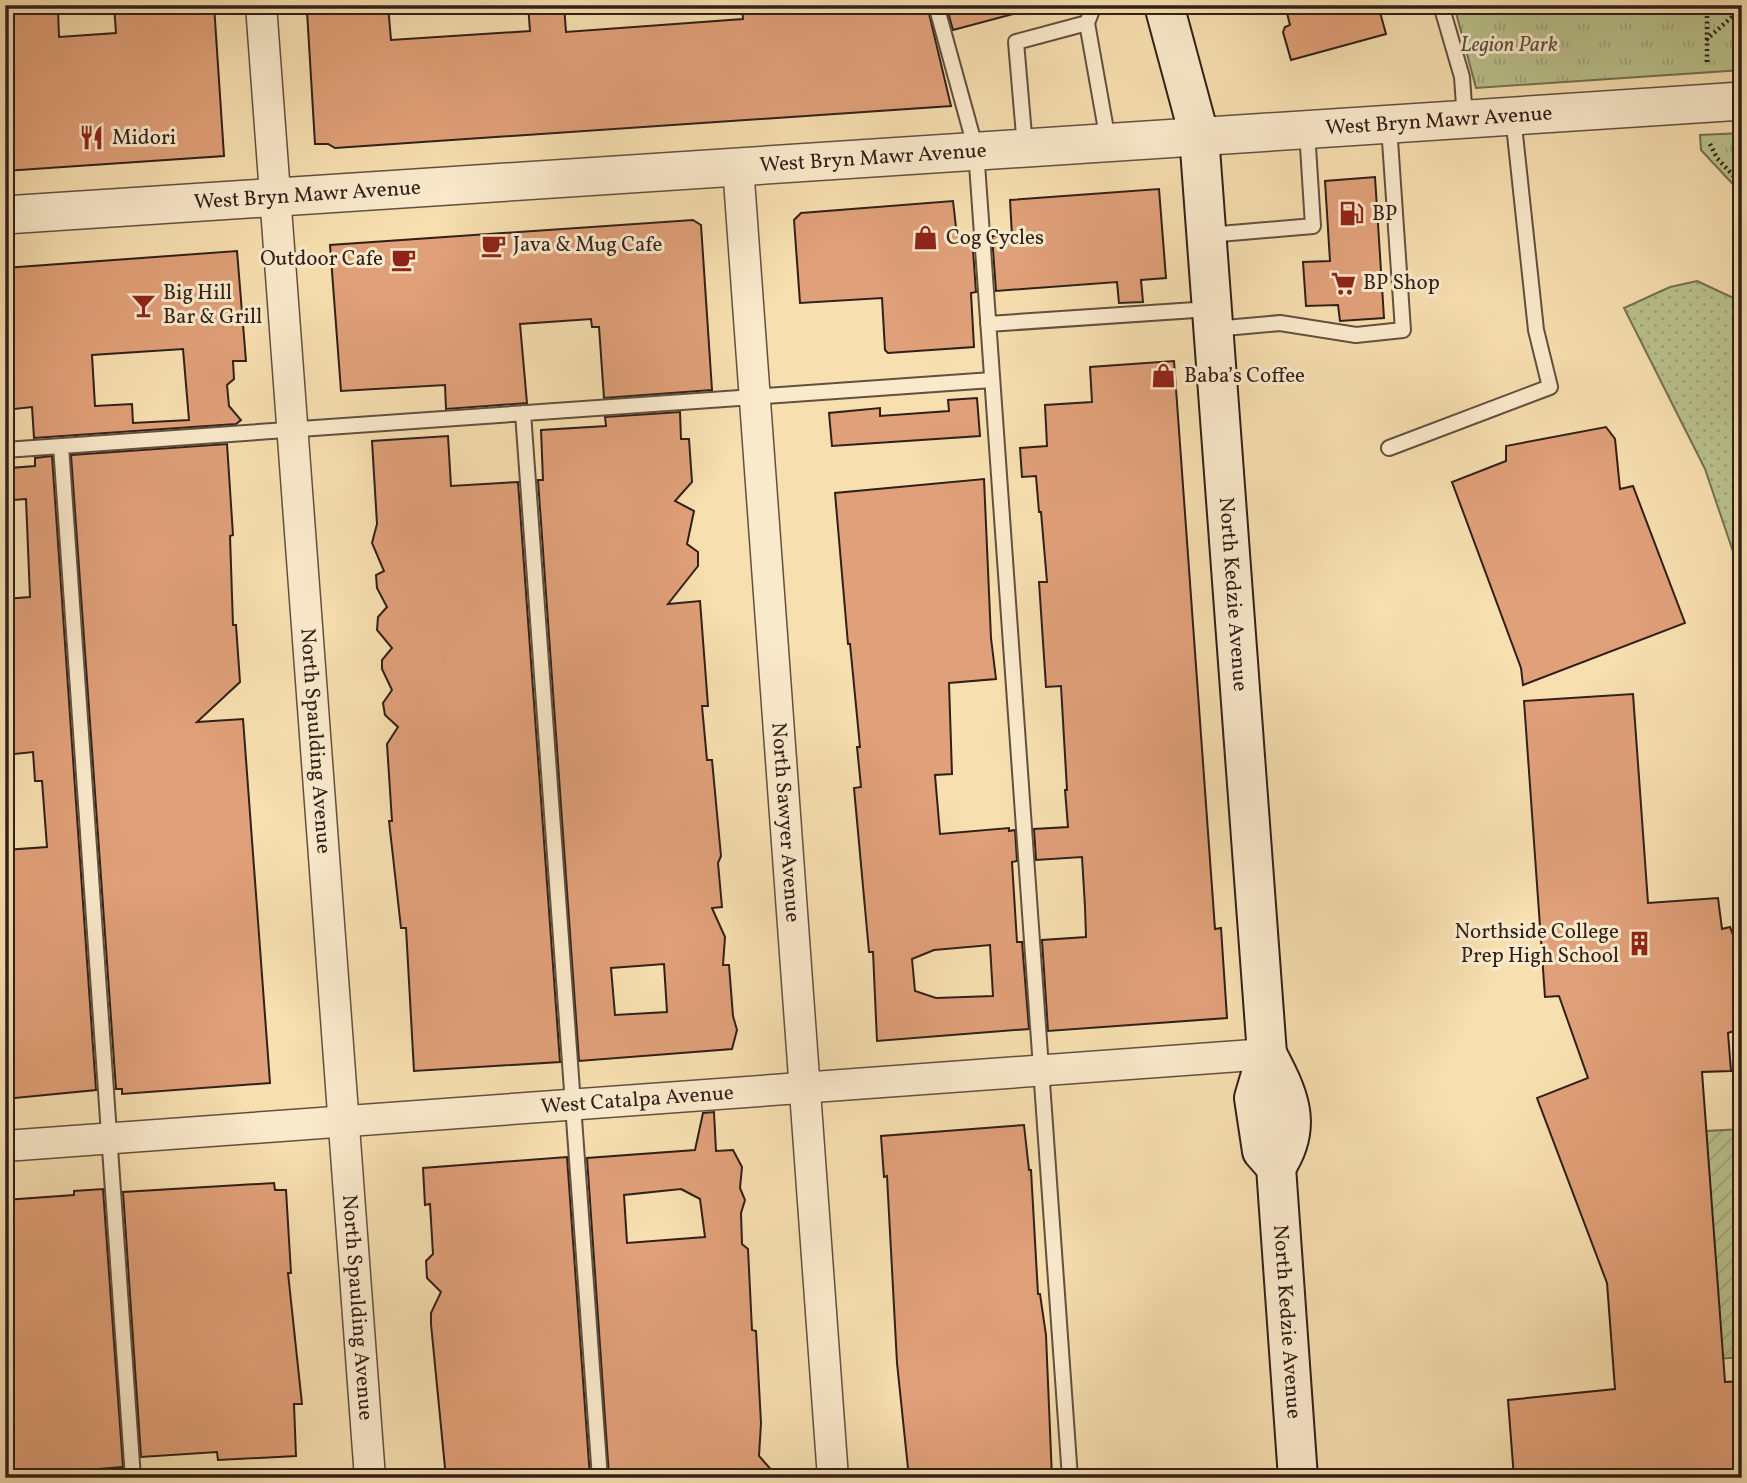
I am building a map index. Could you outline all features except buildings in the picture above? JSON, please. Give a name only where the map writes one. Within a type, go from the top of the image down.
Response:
[{"type":"main road","name":"North Kedzie Avenue","points":[[1164,5],[1199,135],[1267,1054],[1289,1096],[1289,1146],[1276,1167],[1298,1478]]},
{"type":"street","name":"North Spaulding Avenue","points":[[261,5],[370,1478]]},
{"type":"street","name":"West Bryn Mawr Avenue","points":[[5,215],[1199,135],[1742,102]]},
{"type":"street","name":"North Sawyer Avenue","points":[[738,166],[833,1478]]},
{"type":"street","name":"West Catalpa Avenue","points":[[5,1146],[1267,1054]]},
{"type":"lane","points":[[936,5],[976,150],[1070,1478]]},
{"type":"lane","points":[[1094,5],[1087,23],[1108,141]]},
{"type":"lane","points":[[1441,5],[1462,77],[1465,120]]},
{"type":"lane","points":[[1025,147],[1016,42],[1087,23]]},
{"type":"lane","points":[[1389,448],[1550,387],[1536,330],[1513,117]]},
{"type":"lane","points":[[988,324],[1212,319],[1280,323],[1356,335],[1403,330],[1389,124]]},
{"type":"lane","points":[[1206,235],[1313,226],[1307,129]]},
{"type":"lane","points":[[5,450],[992,380]]},
{"type":"lane","points":[[523,413],[600,1478]]},
{"type":"lane","points":[[61,446],[133,1478]]},
{"type":"path","points":[[1707,5],[1707,62]]},
{"type":"path","points":[[1706,40],[1742,8]]},
{"type":"path","points":[[1710,144],[1717,159],[1742,185]]},
{"type":"path","points":[[1742,1224],[1742,1243]]},
{"type":"green space","name":"Legion Park","points":[[1454,5],[1742,5],[1742,70],[1476,88]]},
{"type":"green space","points":[[1742,133],[1742,194],[1701,150],[1700,135]]},
{"type":"green space","points":[[1697,281],[1742,302],[1742,578],[1705,469],[1624,308],[1670,287]]},
{"type":"green space","points":[[1742,1129],[1742,1357],[1717,1359],[1706,1131]]},
{"type":"place","name":"Midori","points":[[92,138]]},
{"type":"place","name":"BP","points":[[1352,214]]},
{"type":"place","name":"Cog Cycles","points":[[926,238]]},
{"type":"place","name":"Java & Mug Cafe","points":[[493,245]]},
{"type":"place","name":"Outdoor Cafe","points":[[403,259]]},
{"type":"place","name":"BP Shop","points":[[1343,283]]},
{"type":"place","name":"Big Hill Bar & Grill","points":[[143,305]]},
{"type":"place","name":"Baba’s Coffee","points":[[1164,376]]},
{"type":"place","name":"Northside College Prep High School","points":[[1639,944]]}]
